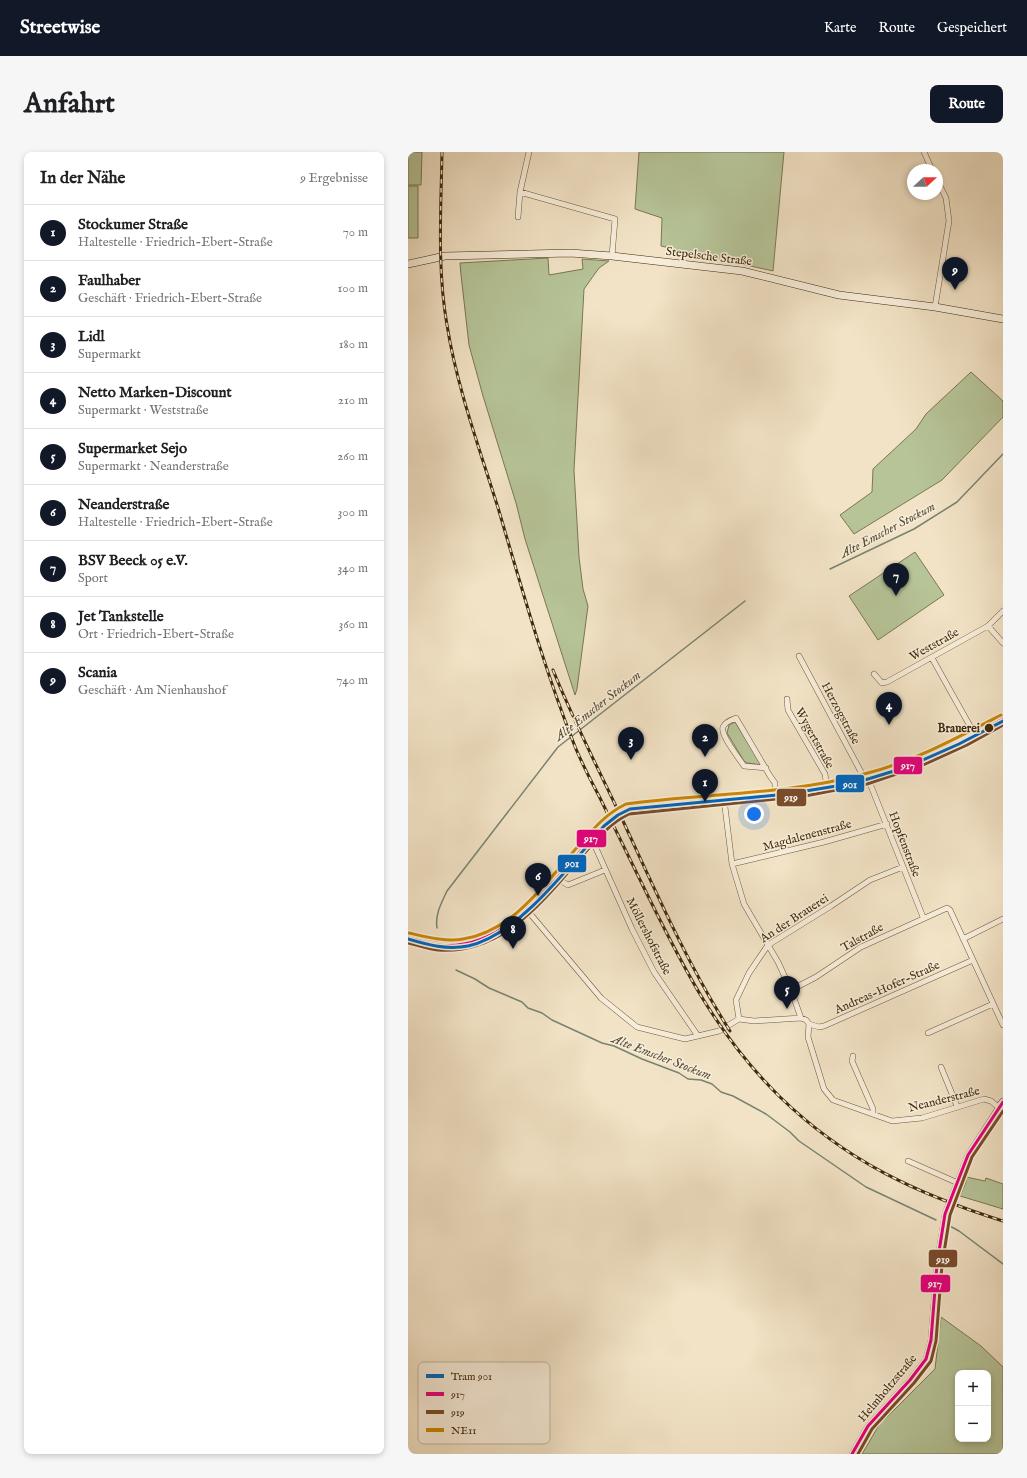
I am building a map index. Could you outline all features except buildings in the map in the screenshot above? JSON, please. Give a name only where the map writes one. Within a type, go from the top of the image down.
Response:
[{"type":"main road","name":"Stepelsche Straße","points":[[408,264],[445,256],[570,253],[612,256],[742,271],[839,295],[935,307],[1003,320]]},
{"type":"main road","points":[[628,809],[775,794],[828,787],[866,779],[902,768],[975,735],[1003,719]]},
{"type":"main road","points":[[408,938],[436,946],[457,946],[471,944],[500,931],[527,910],[608,821]]},
{"type":"street","points":[[518,217],[520,192],[529,152]]},
{"type":"street","points":[[924,152],[929,164]]},
{"type":"street","points":[[520,192],[615,218],[612,256]]},
{"type":"street","points":[[935,307],[949,221],[946,198],[943,192]]},
{"type":"street","name":"Weststraße","points":[[874,674],[882,683],[887,682],[988,626],[1003,611]]},
{"type":"street","points":[[988,626],[1003,644]]},
{"type":"street","name":"Herzogstraße","points":[[799,656],[866,779]]},
{"type":"street","points":[[932,658],[975,735]]},
{"type":"street","name":"Wygertstraße","points":[[787,699],[788,710],[825,774],[828,787]]},
{"type":"street","points":[[766,768],[744,766],[724,735],[723,726],[726,723],[736,718],[766,768],[775,784],[775,794]]},
{"type":"street","name":"Hopfenstraße","points":[[866,779],[871,786],[887,824],[923,917]]},
{"type":"street","points":[[724,799],[732,864],[744,904],[768,945],[791,990],[801,1018]]},
{"type":"street","name":"Magdalenenstraße","points":[[732,864],[824,842],[887,824]]},
{"type":"street","name":"Möllershofstraße","points":[[590,840],[595,846],[654,972],[698,1036]]},
{"type":"street","name":"An der Brauerei","points":[[739,1019],[736,1000],[749,973],[768,945],[870,880],[903,867]]},
{"type":"street","points":[[556,878],[568,885],[605,870]]},
{"type":"street","name":"Talstraße","points":[[791,990],[816,977],[861,947],[923,917],[947,908],[950,910],[963,939]]},
{"type":"street","points":[[527,910],[601,998],[637,1027],[680,1038],[698,1036],[719,1031],[739,1019],[754,1021],[801,1018],[810,1024]]},
{"type":"street","points":[[1003,919],[963,939],[1003,1025]]},
{"type":"street","name":"Andreas-Hofer-Straße","points":[[810,1024],[819,1027],[824,1026],[973,960]]},
{"type":"street","points":[[928,1033],[993,1004]]},
{"type":"street","name":"Neanderstraße","points":[[810,1024],[808,1037],[824,1089],[827,1095],[838,1103],[892,1120],[916,1119],[984,1099],[1002,1107]]},
{"type":"street","points":[[853,1056],[852,1061],[873,1109],[873,1114]]},
{"type":"street","points":[[941,1067],[957,1106]]},
{"type":"street","name":"Helmholtzstraße","points":[[852,1454],[868,1426],[910,1380],[926,1359],[931,1340],[942,1228],[945,1214],[968,1155],[1002,1107]]},
{"type":"street","points":[[908,1161],[958,1183]]},
{"type":"green space","points":[[408,152],[422,152],[421,185],[408,185]]},
{"type":"green space","points":[[639,152],[784,152],[773,271],[661,246],[662,218],[635,209]]},
{"type":"green space","points":[[408,186],[418,186],[418,238],[408,238]]},
{"type":"green space","points":[[548,258],[549,275],[583,269],[582,259],[609,261],[599,268],[584,289],[574,470],[579,557],[583,589],[588,606],[575,695],[525,539],[516,503],[469,345],[460,263]]},
{"type":"green space","points":[[971,372],[1003,401],[1003,417],[942,480],[854,534],[840,515],[872,492],[873,469],[916,429],[926,414]]},
{"type":"green space","points":[[915,552],[944,595],[878,640],[849,596]]},
{"type":"green space","points":[[735,722],[762,765],[747,763],[744,761],[727,733],[729,725]]},
{"type":"green space","points":[[966,1177],[985,1181],[986,1178],[1003,1184],[1003,1209],[960,1196],[966,1182]]},
{"type":"green space","points":[[941,1317],[981,1346],[1003,1367],[1003,1454],[862,1454],[879,1425],[935,1369]]},
{"type":"waterway","name":"Alte Emscher Stockum","points":[[830,569],[914,529],[957,502],[1003,454]]},
{"type":"waterway","name":"Alte Emscher Stockum","points":[[437,928],[438,914],[447,891],[558,747],[745,601]]},
{"type":"waterway","name":"Alte Emscher Stockum","points":[[456,970],[489,988],[522,1002],[528,1008],[542,1013],[552,1020],[602,1043],[614,1046],[642,1059],[679,1073],[688,1079],[701,1080],[712,1084],[721,1092],[733,1096],[766,1114],[790,1132],[799,1141],[866,1187],[936,1220]]},
{"type":"waterway","name":"Alte Emscher Stockum","points":[[948,1225],[959,1231],[1003,1264]]},
{"type":"tunnel","points":[[608,821],[628,809]]},
{"type":"railway","points":[[442,152],[440,239],[444,304],[451,349],[470,419],[543,657],[574,744],[675,950],[704,1002],[738,1050],[780,1097],[805,1120],[831,1140],[884,1173],[941,1199],[971,1211],[1003,1221]]},
{"type":"railway","points":[[553,670],[578,727],[673,928],[700,980],[730,1031]]},
{"type":"tram line","name":"901","points":[[408,939],[430,945],[460,947],[468,946],[487,939],[506,928],[543,896],[604,826],[618,815],[630,809],[787,794],[855,783],[907,767],[959,744],[1003,721]]},
{"type":"transit line","name":"NE11","points":[[409,933],[436,939],[456,940],[482,934],[499,926],[529,902],[601,821],[626,804],[776,790],[835,781],[900,763],[951,741],[1001,715]]},
{"type":"transit line","name":"917","points":[[408,938],[430,944],[460,945],[481,939],[500,930],[518,917],[550,886],[607,822],[628,809],[777,795],[807,791],[865,779],[918,762],[953,746],[1003,719]]},
{"type":"transit line","name":"919","points":[[408,943],[438,950],[461,949],[483,944],[502,934],[537,906],[604,832],[629,814],[805,796],[867,784],[923,765],[967,745],[1003,725]]},
{"type":"transit line","name":"917","points":[[852,1454],[868,1426],[910,1380],[926,1359],[931,1340],[937,1264],[945,1214],[968,1155],[1003,1102]]},
{"type":"transit line","name":"919","points":[[858,1454],[872,1429],[914,1383],[931,1361],[936,1341],[942,1265],[950,1215],[972,1157],[1003,1111]]},
{"type":"place","name":"Scania","points":[[955,290]]},
{"type":"place","name":"BSV Beeck 05 e.V.","points":[[896,596]]},
{"type":"place","name":"Netto Marken-Discount","points":[[889,725]]},
{"type":"place","name":"Brauerei","points":[[989,728]]},
{"type":"place","name":"Faulhaber","points":[[705,757]]},
{"type":"place","name":"Lidl","points":[[631,760]]},
{"type":"place","name":"Stockumer Straße","points":[[705,802]]},
{"type":"place","name":"Neanderstraße","points":[[538,896]]},
{"type":"place","name":"Jet Tankstelle","points":[[513,949]]},
{"type":"place","name":"Supermarket Sejo","points":[[787,1009]]}]
